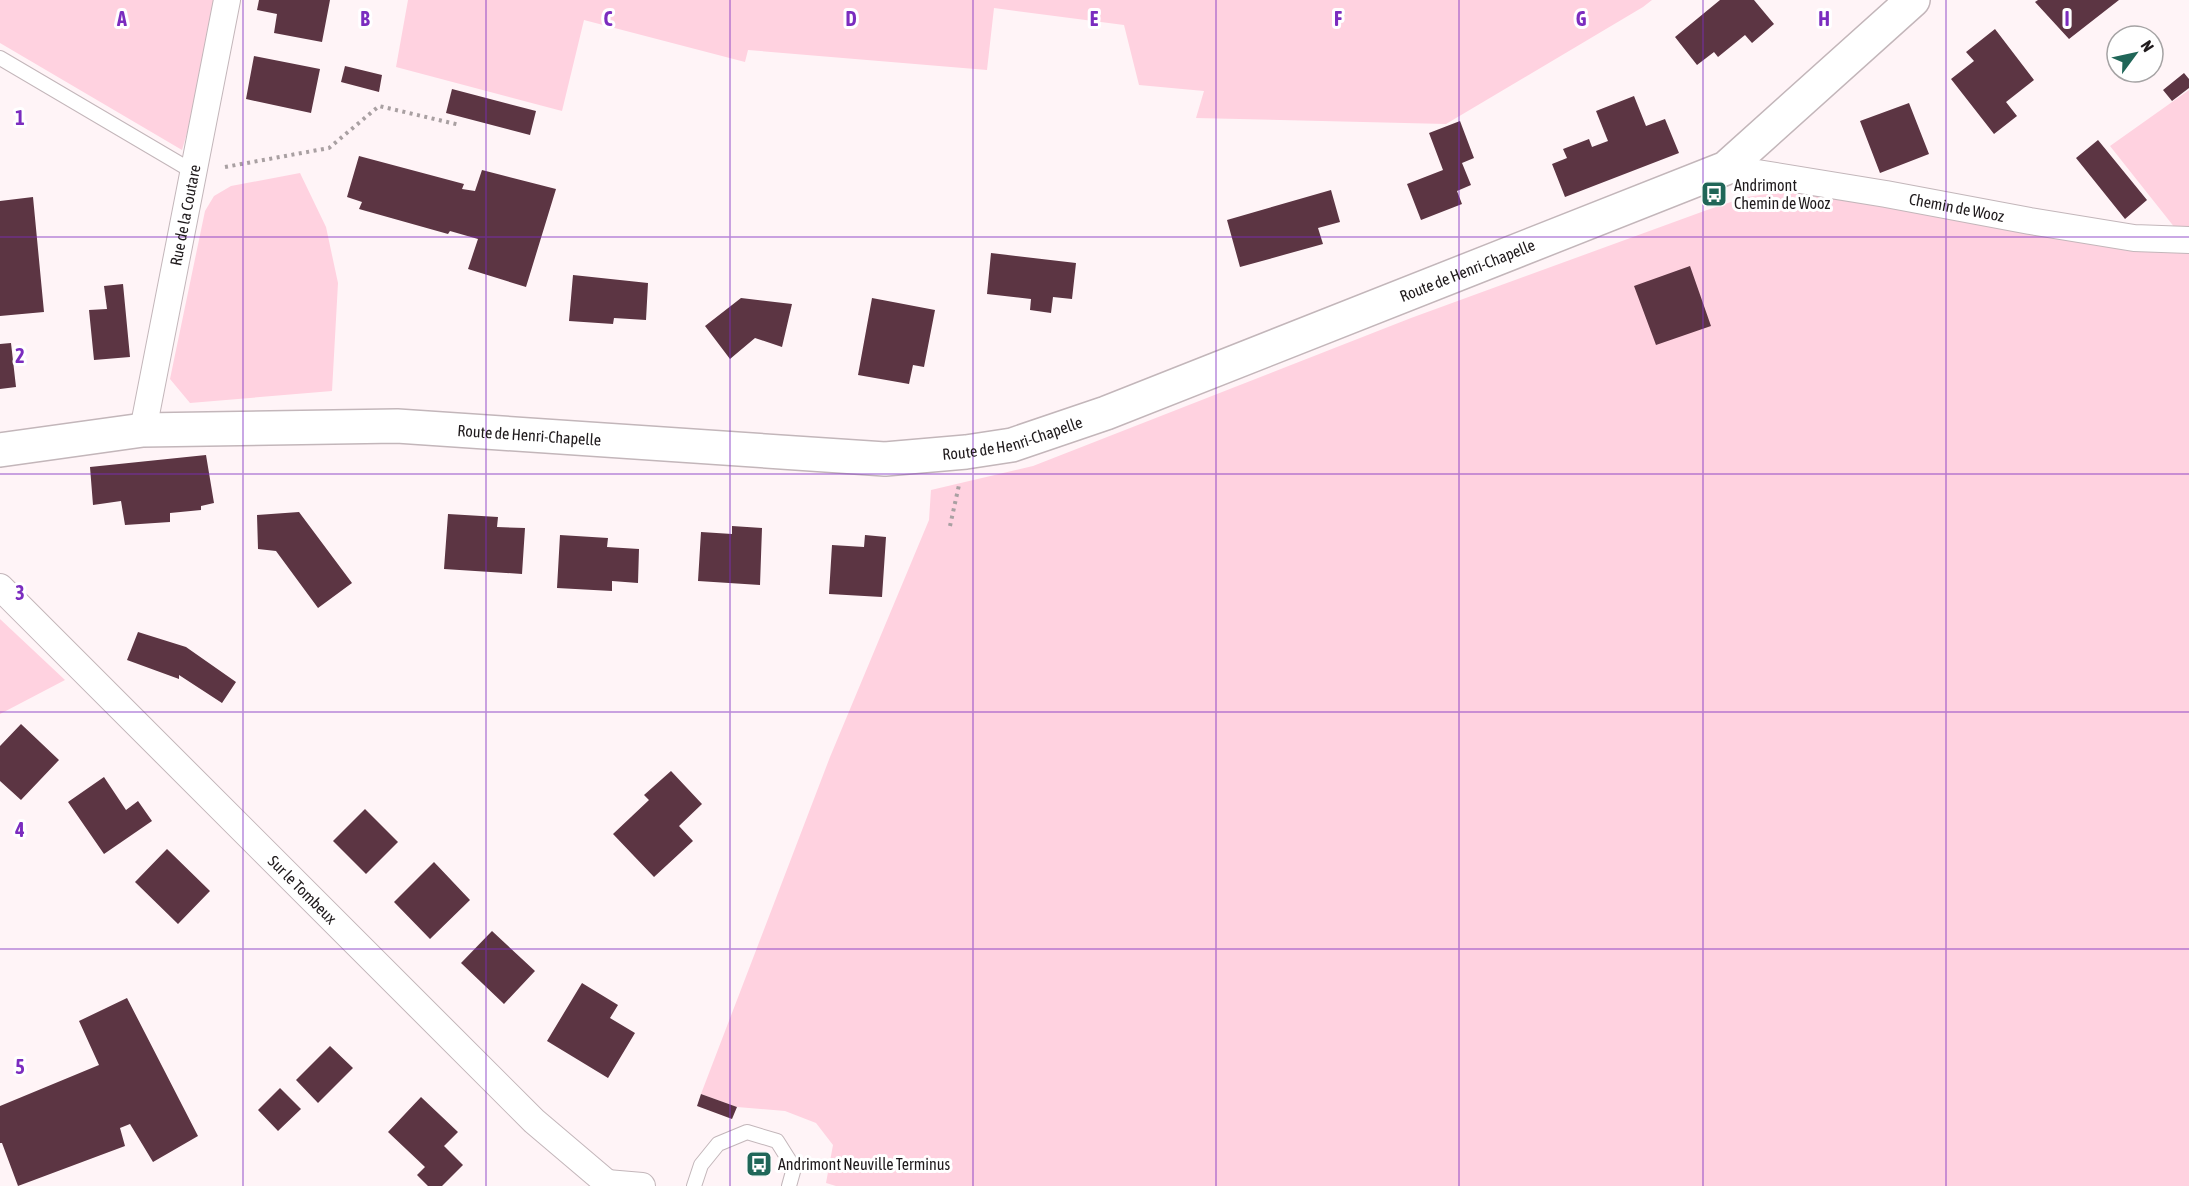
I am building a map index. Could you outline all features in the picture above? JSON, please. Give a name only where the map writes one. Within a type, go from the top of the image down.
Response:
[{"type":"street","name":"Rue de la Coutare","points":[[143,430],[227,0]]},
{"type":"street","name":"Route de Henri-Chapelle","points":[[0,450],[143,430],[397,426],[885,459],[966,452],[1012,445],[1106,413],[1726,168],[1913,0]]},
{"type":"street","name":"Chemin de Wooz","points":[[1726,168],[2134,238],[2189,240]]},
{"type":"street","name":"Sur le Tombeux","points":[[0,587],[534,1121],[608,1184]]},
{"type":"street","points":[[608,1184],[642,1186]]},
{"type":"lane","points":[[0,58],[192,171]]},
{"type":"lane","points":[[694,1186],[701,1165],[718,1144],[747,1132],[777,1141],[794,1168],[789,1186]]},
{"type":"path","points":[[192,171],[214,170],[329,148],[380,106],[460,125]]},
{"type":"shaded area","points":[[0,0],[217,0],[202,82],[182,150],[0,43]]},
{"type":"shaded area","points":[[408,0],[1652,0],[1446,124],[1196,118],[1204,91],[1139,85],[1124,25],[994,8],[987,70],[748,50],[745,62],[584,20],[562,111],[396,67]]},
{"type":"shaded area","points":[[2189,90],[2189,234],[2179,233],[2110,146]]},
{"type":"shaded area","points":[[300,173],[326,227],[338,283],[332,391],[190,403],[170,379],[205,211],[214,196],[231,186]]},
{"type":"shaded area","points":[[1788,191],[1844,194],[2129,251],[2189,253],[2189,1186],[836,1186],[826,1183],[833,1145],[816,1123],[785,1111],[737,1107],[701,1094],[830,757],[929,520],[931,490],[1033,466],[1411,318],[1707,210],[1746,197]]},
{"type":"shaded area","points":[[0,619],[65,680],[0,714]]},
{"type":"building","points":[[259,0],[330,0],[322,42],[274,33],[277,14],[257,10]]},
{"type":"building","points":[[1720,0],[1754,0],[1774,24],[1752,43],[1745,35],[1718,57],[1714,52],[1697,65],[1675,37]]},
{"type":"building","points":[[2038,0],[2119,0],[2069,39],[2035,2]]},
{"type":"building","points":[[1995,29],[2034,80],[2006,102],[2017,116],[1994,134],[1951,79],[1974,61],[1966,52]]},
{"type":"building","points":[[254,56],[320,69],[311,113],[246,99]]},
{"type":"building","points":[[345,66],[382,75],[379,92],[341,82]]},
{"type":"building","points":[[2184,73],[2189,79],[2189,88],[2172,101],[2163,90]]},
{"type":"building","points":[[452,89],[536,111],[530,135],[446,113]]},
{"type":"building","points":[[1634,96],[1646,126],[1665,119],[1679,153],[1565,197],[1552,164],[1567,158],[1563,149],[1589,139],[1592,147],[1608,141],[1596,111]]},
{"type":"building","points":[[1909,103],[1929,154],[1880,173],[1860,121]]},
{"type":"building","points":[[1460,121],[1474,158],[1462,163],[1471,185],[1457,191],[1462,204],[1421,220],[1407,184],[1443,170],[1429,133]]},
{"type":"building","points":[[2098,140],[2147,200],[2125,219],[2076,158]]},
{"type":"building","points":[[359,156],[464,184],[462,189],[475,191],[482,170],[556,189],[526,287],[468,269],[478,239],[450,231],[448,234],[359,209],[362,202],[347,197]]},
{"type":"building","points":[[1331,190],[1340,222],[1318,228],[1323,244],[1240,267],[1227,220]]},
{"type":"building","points":[[33,197],[44,312],[0,316],[0,201]]},
{"type":"building","points":[[991,253],[1076,263],[1072,299],[1053,297],[1051,313],[1030,310],[1031,299],[987,294]]},
{"type":"building","points":[[1690,266],[1711,326],[1656,345],[1634,286]]},
{"type":"building","points":[[573,275],[648,283],[646,320],[614,318],[613,324],[569,321]]},
{"type":"building","points":[[123,284],[130,357],[94,360],[89,310],[107,309],[104,286]]},
{"type":"building","points":[[741,298],[792,304],[782,347],[755,338],[730,359],[705,326]]},
{"type":"building","points":[[872,298],[935,310],[924,367],[913,365],[909,384],[858,375]]},
{"type":"building","points":[[11,343],[16,387],[0,389],[0,344]]},
{"type":"building","points":[[206,455],[214,503],[201,506],[201,510],[170,513],[170,522],[125,525],[121,501],[93,505],[90,467]]},
{"type":"building","points":[[299,512],[352,583],[318,608],[276,551],[258,549],[257,515]]},
{"type":"building","points":[[448,514],[498,517],[497,527],[525,528],[522,574],[444,569]]},
{"type":"building","points":[[732,526],[762,528],[760,585],[698,581],[701,532],[732,534]]},
{"type":"building","points":[[560,535],[608,538],[607,547],[639,549],[638,583],[612,581],[612,591],[557,588]]},
{"type":"building","points":[[865,535],[886,537],[882,597],[829,594],[832,545],[864,547]]},
{"type":"building","points":[[138,632],[186,647],[236,682],[222,703],[179,675],[179,679],[127,660]]},
{"type":"building","points":[[21,724],[59,760],[21,800],[0,781],[0,746]]},
{"type":"building","points":[[671,771],[702,804],[679,826],[693,841],[654,877],[613,834],[649,800],[644,795]]},
{"type":"building","points":[[104,777],[126,810],[138,801],[152,821],[104,854],[68,802]]},
{"type":"building","points":[[365,809],[398,842],[366,874],[333,841]]},
{"type":"building","points":[[167,849],[210,891],[178,924],[135,882]]},
{"type":"building","points":[[434,862],[470,900],[430,939],[394,902]]},
{"type":"building","points":[[492,931],[535,971],[504,1004],[461,963]]},
{"type":"building","points":[[582,983],[618,1005],[610,1018],[635,1033],[608,1078],[547,1041]]},
{"type":"building","points":[[127,998],[198,1136],[153,1162],[130,1124],[120,1128],[125,1146],[18,1186],[2,1143],[0,1143],[0,1106],[99,1065],[79,1021]]},
{"type":"building","points":[[330,1046],[353,1068],[318,1103],[296,1080]]},
{"type":"building","points":[[280,1088],[301,1109],[278,1131],[258,1110]]},
{"type":"building","points":[[701,1094],[737,1107],[732,1119],[697,1106]]},
{"type":"building","points":[[421,1097],[458,1132],[444,1146],[463,1165],[442,1186],[428,1186],[417,1175],[425,1167],[388,1132]]},
{"type":"place","name":"Andrimont Chemin de Wooz","points":[[1714,194]]},
{"type":"place","name":"Andrimont Neuville Terminus","points":[[759,1164]]}]
